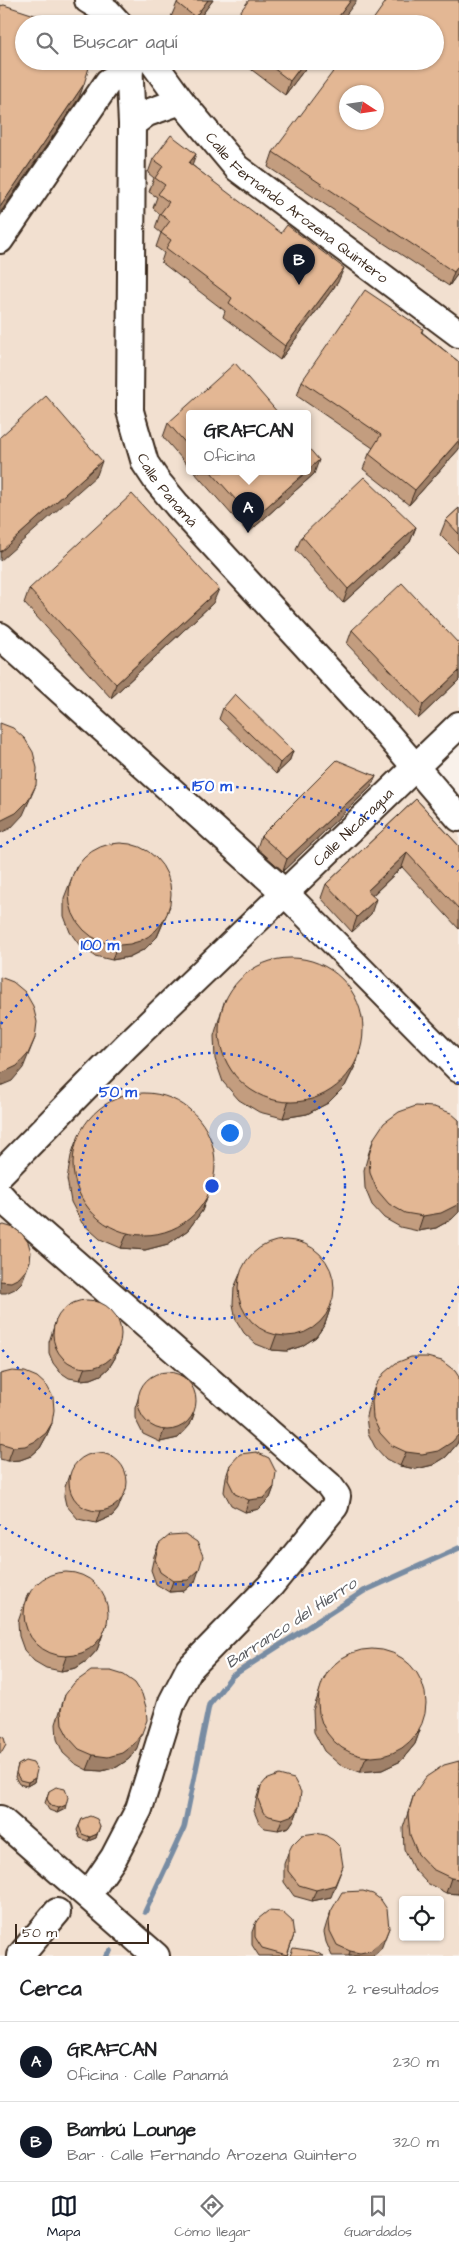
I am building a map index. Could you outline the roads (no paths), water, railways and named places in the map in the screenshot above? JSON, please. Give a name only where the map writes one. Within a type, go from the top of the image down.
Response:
[{"type":"street","points":[[88,0],[111,15]]},
{"type":"street","points":[[0,240],[108,82],[127,70]]},
{"type":"street","name":"Calle Panamá","points":[[136,70],[132,124],[130,411],[145,463],[177,505],[388,735],[413,767],[459,818]]},
{"type":"street","name":"Calle Fernando Arozena Quintero","points":[[144,70],[181,101],[237,168],[459,334]]},
{"type":"street","points":[[132,124],[146,113],[181,101]]},
{"type":"street","points":[[0,636],[289,889],[459,1069]]},
{"type":"street","name":"Calle Nicaragua","points":[[0,1174],[126,1046],[413,767],[459,725]]},
{"type":"street","points":[[0,1195],[11,1207],[329,1485],[337,1496],[335,1506],[271,1585],[189,1669],[172,1702],[139,1809],[114,1857],[88,1895]]},
{"type":"street","points":[[0,1819],[156,1956]]},
{"type":"street","points":[[20,1956],[58,1912]]},
{"type":"waterway","name":"Barranco del Hierro","points":[[145,1912],[184,1828],[209,1705],[232,1676],[364,1591],[459,1548]]},
{"type":"waterway","name":"Barranco del Hierro","points":[[106,1956],[110,1951]]},
{"type":"place","name":"Bambú Lounge","points":[[299,285]]},
{"type":"place","name":"GRAFCAN","points":[[248,533]]}]
